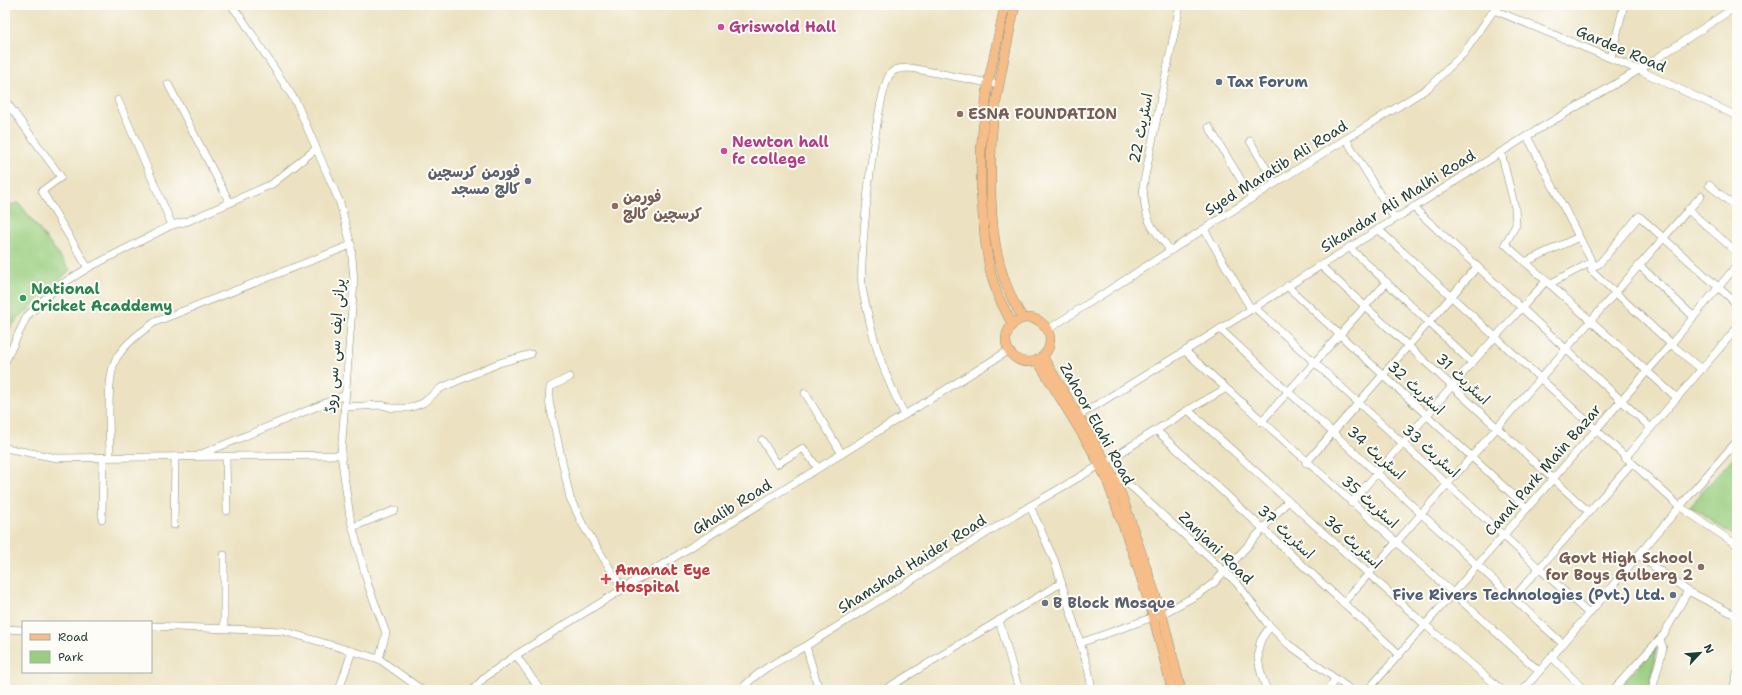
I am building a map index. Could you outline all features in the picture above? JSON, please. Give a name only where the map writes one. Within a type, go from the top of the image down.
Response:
[{"type":"main road","points":[[1005,5],[988,83],[981,148],[981,194],[984,240],[993,283],[1012,324]]},
{"type":"main road","points":[[1015,5],[999,85],[992,134],[991,185],[994,236],[1001,271],[1007,290],[1023,318]]},
{"type":"main road","points":[[1023,318],[1037,320],[1047,330],[1050,344],[1047,351],[1040,358],[1024,362],[1012,356],[1008,351],[1006,337],[1012,324],[1023,318]]},
{"type":"main road","name":"Zahoor Elahi Road","points":[[1040,358],[1103,463],[1114,478],[1131,519],[1162,614],[1181,690]]},
{"type":"main road","name":"Zahoor Elahi Road","points":[[1103,463],[1153,616],[1172,690]]},
{"type":"street","name":"پرانی ایف سی سی روڈ","points":[[231,5],[243,20],[296,102],[340,203],[351,245],[354,281],[340,455],[353,527],[368,585],[386,633],[379,659]]},
{"type":"street","name":"اسٹریٹ 22","points":[[1170,251],[1148,217],[1144,201],[1143,186],[1180,5]]},
{"type":"street","points":[[1611,58],[1624,5]]},
{"type":"street","name":"Sikandar Ali Malhi Road","points":[[1076,418],[1501,152],[1639,70],[1734,7]]},
{"type":"street","name":"Syed Maratib Ali Road","points":[[1047,330],[1275,183],[1428,88],[1464,53],[1494,8]]},
{"type":"street","name":"Gardee Road","points":[[1494,8],[1639,70],[1737,116]]},
{"type":"street","points":[[905,415],[890,387],[872,337],[862,285],[865,220],[878,113],[886,81],[891,72],[899,69],[911,68],[999,85]]},
{"type":"street","points":[[168,84],[230,203]]},
{"type":"street","points":[[5,100],[61,177],[42,191],[88,268]]},
{"type":"street","points":[[118,100],[172,224]]},
{"type":"street","points":[[1209,127],[1252,198]]},
{"type":"street","points":[[1527,136],[1593,264],[1591,270],[1671,344],[1701,369]]},
{"type":"street","points":[[1346,139],[1394,219]]},
{"type":"street","points":[[1250,141],[1275,183]]},
{"type":"street","points":[[5,362],[27,316],[56,287],[88,268],[172,224],[188,221],[272,184],[316,149]]},
{"type":"street","points":[[1501,152],[1515,208],[1516,225],[1505,244],[1676,397]]},
{"type":"street","points":[[1710,184],[1737,208]]},
{"type":"street","points":[[1343,602],[1615,292],[1702,196]]},
{"type":"street","points":[[1413,207],[1651,428]]},
{"type":"street","points":[[1688,210],[1737,252]]},
{"type":"street","points":[[1351,503],[1472,363],[1548,283],[1593,264],[1599,264],[1639,216],[1737,304]]},
{"type":"street","name":"اسٹریٹ 33","points":[[1204,229],[1253,308],[1315,362],[1448,483],[1589,614]]},
{"type":"street","points":[[1378,229],[1631,464],[1679,506],[1737,545]]},
{"type":"street","points":[[1525,262],[1579,237]]},
{"type":"street","points":[[102,519],[110,382],[117,358],[133,338],[155,322],[351,245]]},
{"type":"street","points":[[1349,247],[1472,363]]},
{"type":"street","name":"اسٹریٹ 31","points":[[1320,265],[1589,512]]},
{"type":"street","points":[[1639,265],[1693,316]]},
{"type":"street","name":"Canal Park Main Bazar","points":[[1368,690],[1424,624],[1647,372],[1737,265]]},
{"type":"street","points":[[1306,463],[1382,374],[1477,267]]},
{"type":"street","points":[[1261,422],[1387,282]]},
{"type":"street","name":"اسٹریٹ 32","points":[[1287,286],[1527,508]]},
{"type":"street","points":[[1625,458],[1737,328]]},
{"type":"street","name":"اسٹریٹ 34","points":[[1220,329],[1514,597],[1563,644]]},
{"type":"street","name":"Ghalib Road","points":[[473,690],[484,678],[516,655],[622,588],[1008,351]]},
{"type":"street","name":"اسٹریٹ 35","points":[[1185,351],[1224,389],[1539,672]]},
{"type":"street","points":[[344,407],[382,405],[392,408],[409,408],[423,403],[448,384],[499,363],[531,354]]},
{"type":"street","points":[[570,377],[550,387],[549,401],[570,498],[583,525],[622,588]]},
{"type":"street","name":"Shamshad Haider Road","points":[[741,690],[753,677],[806,646],[1030,506],[1224,389]]},
{"type":"street","points":[[805,393],[842,454]]},
{"type":"street","points":[[194,457],[345,395]]},
{"type":"street","name":"اسٹریٹ 36","points":[[1188,410],[1424,624],[1502,690]]},
{"type":"street","name":"اسٹریٹ 37","points":[[1156,430],[1399,654]]},
{"type":"street","points":[[762,440],[777,464],[804,448],[818,468]]},
{"type":"street","points":[[1523,690],[1679,506],[1737,441]]},
{"type":"street","points":[[5,448],[57,458],[340,455]]},
{"type":"street","points":[[174,525],[175,457]]},
{"type":"street","points":[[226,457],[227,511]]},
{"type":"street","points":[[1514,597],[1631,464]]},
{"type":"street","name":"Zanjani Road","points":[[1114,478],[1120,478],[1125,481],[1224,571],[1244,591],[1270,627],[1288,644],[1351,690]]},
{"type":"street","points":[[1080,642],[1162,614],[1200,594],[1215,582],[1288,501]]},
{"type":"street","points":[[1030,506],[1055,562],[1080,642],[1092,690]]},
{"type":"street","points":[[353,527],[395,510]]},
{"type":"street","points":[[224,555],[224,628]]},
{"type":"street","points":[[1638,555],[1688,591],[1737,616]]},
{"type":"street","points":[[884,690],[1061,582]]},
{"type":"street","points":[[1613,690],[1667,631],[1688,591]]},
{"type":"street","points":[[999,620],[1019,690]]},
{"type":"street","points":[[152,626],[283,631],[379,659],[422,690]]},
{"type":"street","points":[[1267,690],[1259,665],[1259,650],[1261,640],[1270,627]]},
{"type":"street","points":[[5,629],[22,630]]},
{"type":"street","points":[[1652,690],[1663,648],[1660,639]]},
{"type":"street","points":[[806,646],[820,690]]},
{"type":"street","points":[[339,690],[352,651]]},
{"type":"street","points":[[516,655],[540,690]]},
{"type":"street","points":[[1552,657],[1584,690]]},
{"type":"street","points":[[1733,690],[1737,673]]},
{"type":"street","points":[[1328,690],[1335,679]]},
{"type":"green space","name":"National Cricket Acaddemy","points":[[19,203],[70,270],[10,327],[5,339],[5,206]]},
{"type":"green space","points":[[1737,453],[1737,538],[1690,506]]},
{"type":"green space","points":[[1656,648],[1650,690],[1616,690]]},
{"type":"place","name":"Griswold Hall","points":[[721,27]]},
{"type":"place","name":"Tax Forum","points":[[1219,82]]},
{"type":"place","name":"ESNA FOUNDATION","points":[[960,114]]},
{"type":"place","name":"Newton hall fc college","points":[[724,151]]},
{"type":"place","name":"فورمن کرسچین کالج مسجد","points":[[528,181]]},
{"type":"place","name":"فورمن کرسچین کالج","points":[[615,206]]},
{"type":"place","name":"National Cricket Acaddemy","points":[[23,298]]},
{"type":"place","name":"Govt High School for Boys Gulberg 2","points":[[1701,567]]},
{"type":"place","name":"Amanat Eye Hospital","points":[[606,579]]},
{"type":"place","name":"Five Rivers Technologies (Pvt.) Ltd.","points":[[1673,595]]},
{"type":"place","name":"B Block Mosque","points":[[1045,603]]}]
